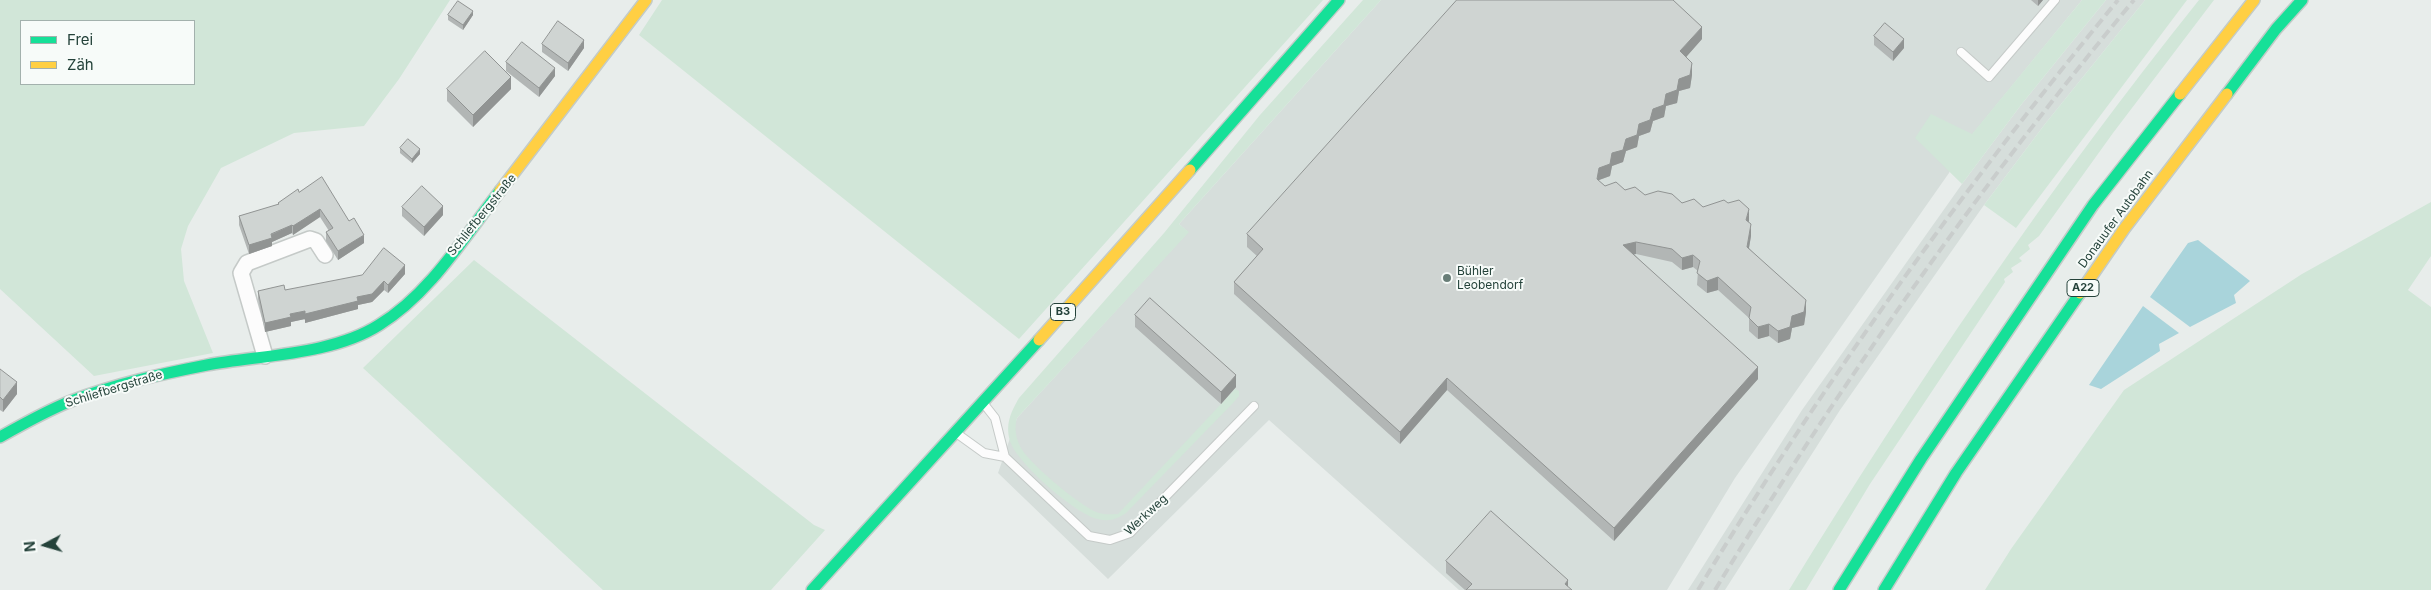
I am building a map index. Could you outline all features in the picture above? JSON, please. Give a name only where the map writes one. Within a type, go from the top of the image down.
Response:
[{"type":"main road","name":"Schliefbergstraße","points":[[0,437],[51,410],[105,390],[172,372],[313,348],[378,327],[399,310],[426,283],[464,238],[580,90],[646,0]]},
{"type":"main road","name":"B3","points":[[812,590],[983,403],[1339,0]]},
{"type":"main road","name":"Donauufer Autobahn","points":[[1839,590],[1921,458],[2093,205],[2254,0]]},
{"type":"main road","name":"Donauufer Autobahn","points":[[1884,590],[1956,474],[2124,229],[2276,29],[2302,0]]},
{"type":"street","points":[[265,356],[241,273],[247,263],[310,239],[316,241],[325,255]]},
{"type":"lane","points":[[1961,52],[1989,77],[2055,0]]},
{"type":"lane","points":[[956,433],[984,453],[1005,457],[995,418],[983,403]]},
{"type":"lane","name":"Werkweg","points":[[1005,457],[1082,531],[1099,540],[1110,540],[1130,533],[1254,406]]},
{"type":"shaded area","points":[[1381,0],[2082,0],[1972,135],[1949,173],[1735,478],[1667,590],[1459,590],[1269,420],[1108,579],[998,473],[1017,418],[1188,232],[1179,224]]},
{"type":"shaded area","points":[[2106,0],[2145,0],[2045,124],[1984,205],[1840,410],[1725,590],[1688,590],[1802,410],[1962,184],[2021,105]]},
{"type":"green space","points":[[0,0],[450,0],[399,79],[364,126],[294,133],[221,168],[188,226],[181,249],[184,281],[213,353],[94,376],[0,289]]},
{"type":"green space","points":[[662,0],[1323,0],[1019,339],[639,35]]},
{"type":"green space","points":[[1363,0],[1381,0],[1179,224],[1189,232],[1017,418],[1016,430],[1019,445],[1034,464],[1080,503],[1101,514],[1118,514],[1235,389],[1239,391],[1239,396],[1233,403],[1126,513],[1109,520],[1102,520],[1088,515],[1048,486],[1023,461],[1015,450],[1010,441],[1008,429],[1011,413],[1016,403],[1164,233],[1260,115]]},
{"type":"green space","points":[[2082,0],[2106,0],[2021,105],[1962,184],[1915,138],[1931,114],[1972,134]]},
{"type":"green space","points":[[2145,0],[2187,0],[2016,228],[1984,205],[2045,124]]},
{"type":"green space","points":[[2199,0],[2214,0],[2113,133],[2039,236],[2028,245],[2030,249],[2019,258],[2022,261],[2011,268],[2013,272],[2004,279],[2005,282],[1870,484],[1806,590],[1789,590],[1934,363],[2036,215],[2089,142]]},
{"type":"green space","points":[[2431,202],[2431,256],[2408,290],[2431,307],[2431,590],[1985,590],[2011,549],[2124,390],[2302,274]]},
{"type":"green space","points":[[474,260],[814,525],[825,530],[771,590],[603,590],[363,368]]},
{"type":"water","points":[[2198,240],[2250,281],[2234,295],[2236,303],[2190,327],[2150,297],[2188,243]]},
{"type":"water","points":[[2143,306],[2179,333],[2159,344],[2160,351],[2101,389],[2089,385]]},
{"type":"building","name":"Bühler Leobendorf","points":[[1457,0],[1673,0],[1702,27],[1680,51],[1692,63],[1690,75],[1679,79],[1677,90],[1666,94],[1664,105],[1653,109],[1650,120],[1639,124],[1637,135],[1626,139],[1623,150],[1612,153],[1610,164],[1599,168],[1597,179],[1605,186],[1616,182],[1625,190],[1635,187],[1645,195],[1658,191],[1672,194],[1682,203],[1694,199],[1703,207],[1724,200],[1728,203],[1739,200],[1749,209],[1746,220],[1751,224],[1747,247],[1806,300],[1804,312],[1792,316],[1790,327],[1778,331],[1769,324],[1758,327],[1749,318],[1751,307],[1718,277],[1707,281],[1697,273],[1700,261],[1693,255],[1682,258],[1672,249],[1636,242],[1623,245],[1758,367],[1614,528],[1447,378],[1400,432],[1234,282],[1263,249],[1247,234]]},
{"type":"building","points":[[458,1],[473,11],[463,25],[448,15]]},
{"type":"building","points":[[558,21],[584,40],[568,63],[542,44]]},
{"type":"building","points":[[1885,23],[1904,39],[1893,52],[1874,36]]},
{"type":"building","points":[[522,42],[555,68],[539,88],[506,62]]},
{"type":"building","points":[[485,51],[511,77],[473,115],[447,89]]},
{"type":"building","points":[[408,139],[420,149],[412,159],[400,148]]},
{"type":"building","points":[[322,177],[349,221],[354,218],[364,235],[338,251],[326,232],[333,228],[320,209],[293,226],[271,234],[272,238],[249,245],[239,216],[279,204],[298,189],[299,192]]},
{"type":"building","points":[[422,186],[443,206],[424,227],[402,207]]},
{"type":"building","points":[[384,248],[405,265],[388,285],[384,281],[372,294],[357,297],[358,301],[305,314],[305,311],[290,314],[291,317],[265,323],[258,291],[284,285],[285,290],[362,275]]},
{"type":"building","points":[[1150,298],[1236,375],[1221,392],[1135,315]]},
{"type":"building","points":[[0,369],[17,382],[3,400],[0,397]]},
{"type":"building","points":[[1491,511],[1568,580],[1565,584],[1572,590],[1466,590],[1472,584],[1446,561]]},
{"type":"railway","points":[[1698,590],[1794,437],[1897,288],[2005,142],[2118,0]]},
{"type":"railway","points":[[1715,590],[1812,437],[1914,287],[2021,141],[2134,0]]},
{"type":"traffic: fast","points":[[1190,170],[1339,0]]},
{"type":"traffic: fast","points":[[2227,94],[2276,29],[2302,0]]},
{"type":"traffic: fast","points":[[1839,590],[1921,459],[2093,205],[2180,94]]},
{"type":"traffic: fast","points":[[0,437],[62,405],[121,385],[207,365],[318,348],[360,335],[379,325],[397,312],[430,281],[500,191]]},
{"type":"traffic: fast","points":[[1884,590],[1956,473],[2080,293]]},
{"type":"traffic: fast","points":[[812,590],[1039,340]]},
{"type":"traffic: slow","points":[[500,191],[646,0]]},
{"type":"traffic: slow","points":[[2180,94],[2254,0]]},
{"type":"traffic: slow","points":[[2080,293],[2124,229],[2227,94]]},
{"type":"traffic: slow","points":[[1039,340],[1190,170]]},
{"type":"place","name":"Bühler Leobendorf","points":[[1447,278]]}]
